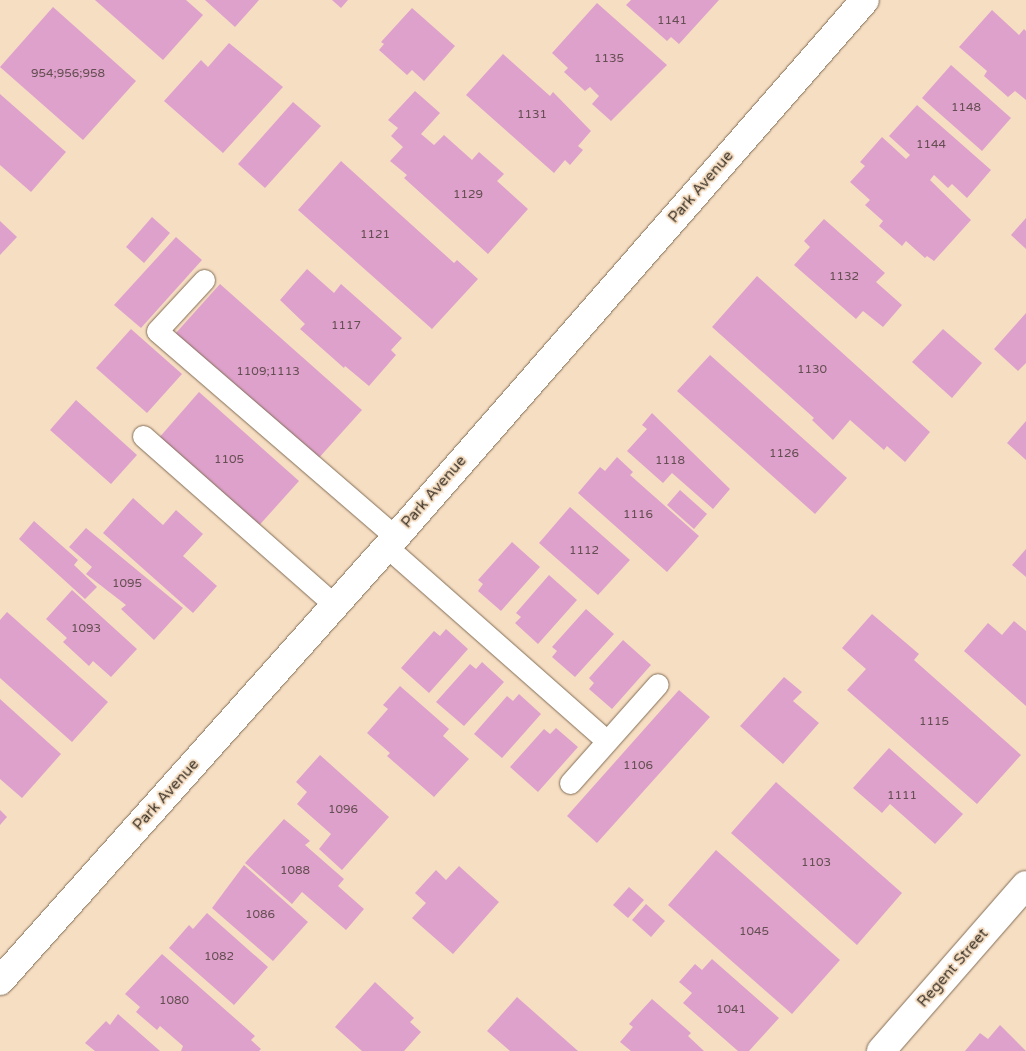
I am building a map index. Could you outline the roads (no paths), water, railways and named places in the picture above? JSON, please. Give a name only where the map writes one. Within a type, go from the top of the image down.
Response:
[{"type":"street","name":"Park Avenue","points":[[0,981],[391,542],[865,0]]},
{"type":"street","name":"Regent Street","points":[[881,1051],[1026,885]]},
{"type":"lane","points":[[204,280],[157,331],[608,741]]},
{"type":"lane","points":[[143,436],[335,605]]},
{"type":"lane","points":[[570,783],[658,684]]}]
